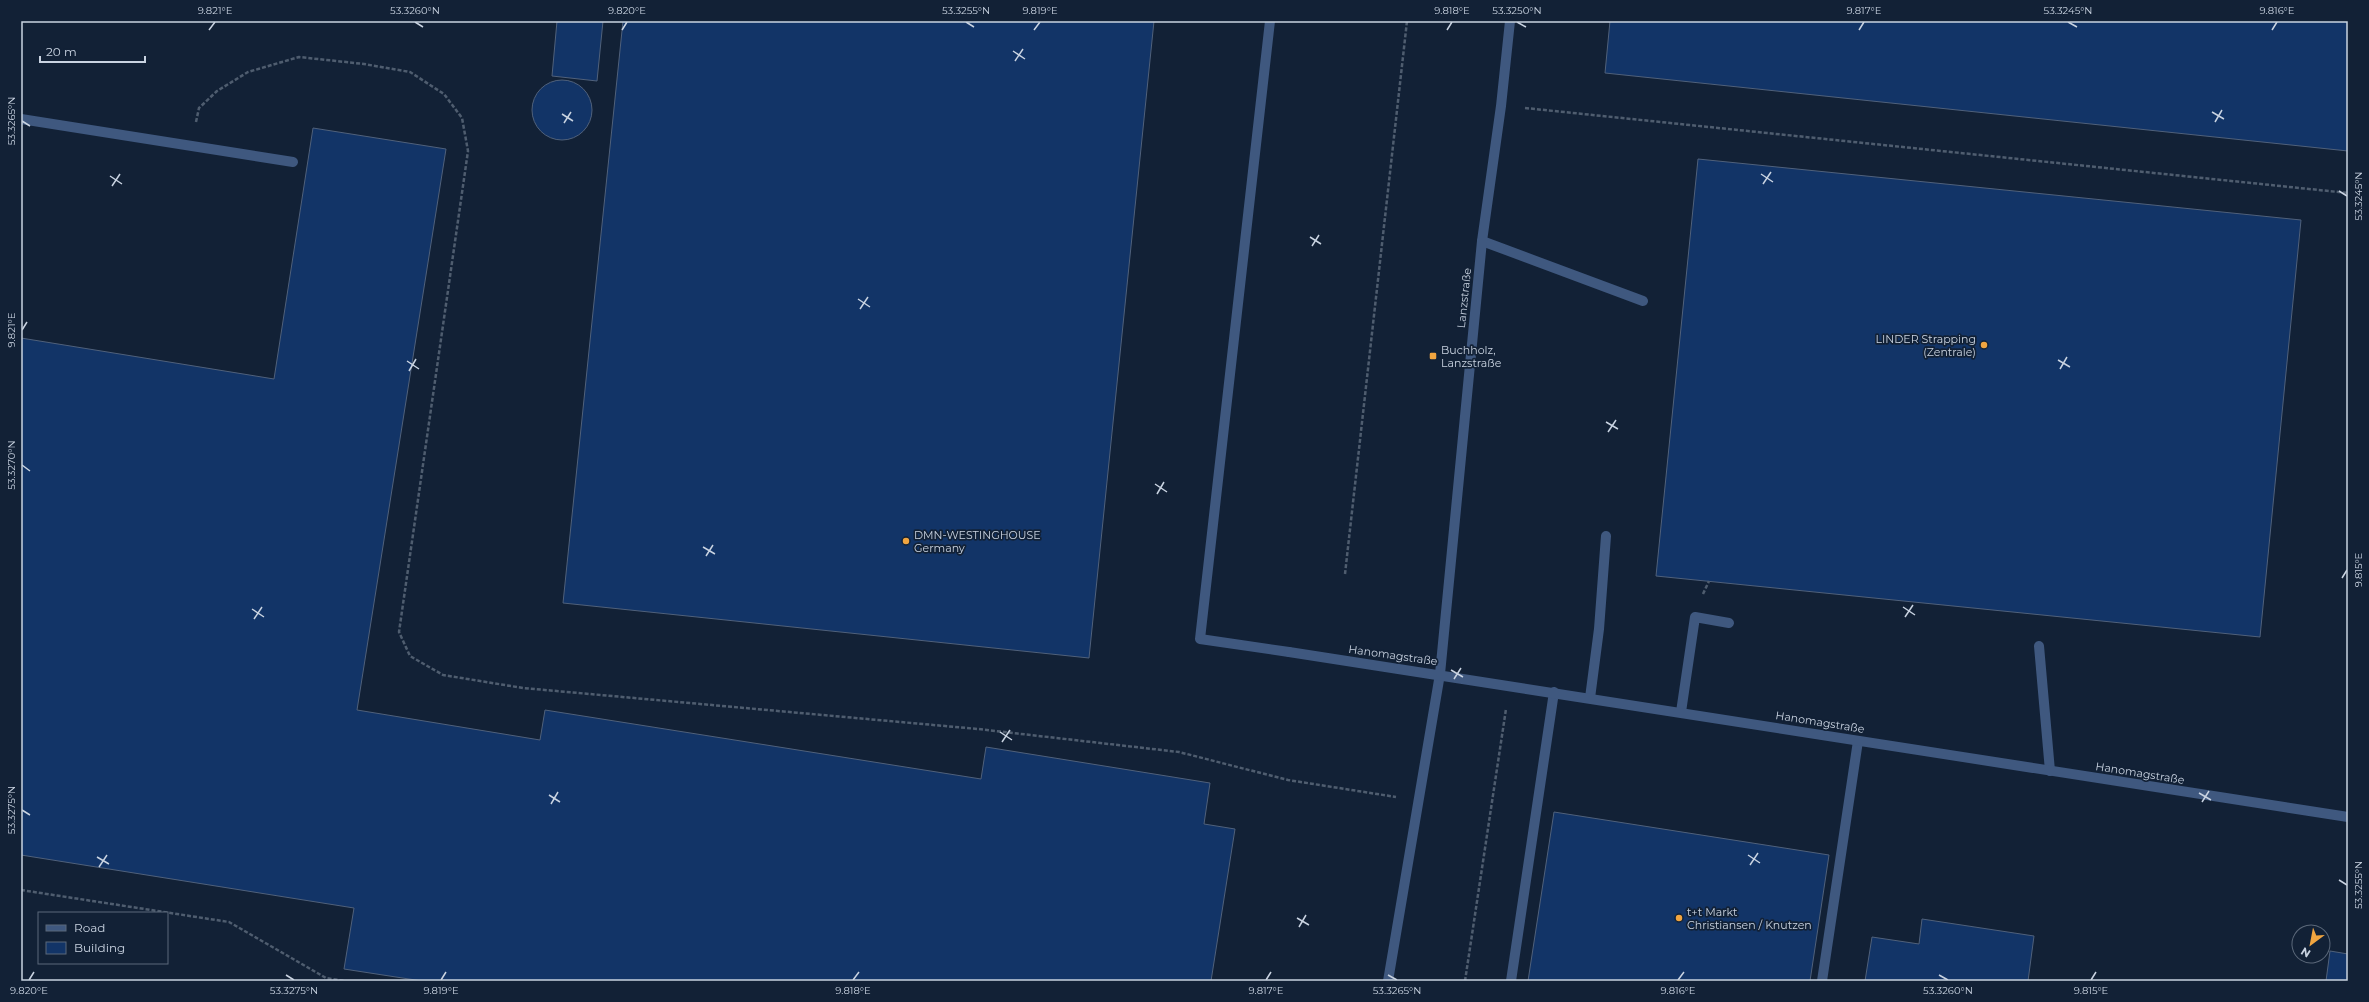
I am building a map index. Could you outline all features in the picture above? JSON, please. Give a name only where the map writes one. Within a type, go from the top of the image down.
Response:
[{"type":"street","name":"Hanomagstraße","points":[[1270,21],[1200,638],[1440,674],[2348,817]]},
{"type":"street","name":"Lanzstraße","points":[[1388,981],[1440,674],[1482,241],[1501,106],[1510,21]]},
{"type":"street","points":[[21,119],[293,162]]},
{"type":"street","points":[[1482,241],[1643,301]]},
{"type":"street","points":[[1590,698],[1599,629],[1606,536]]},
{"type":"street","points":[[1681,712],[1695,617],[1729,623]]},
{"type":"street","points":[[2039,646],[2050,771]]},
{"type":"street","points":[[1511,981],[1554,692]]},
{"type":"street","points":[[1822,981],[1858,741]]},
{"type":"path","points":[[1345,574],[1407,21]]},
{"type":"path","points":[[190,146],[199,108],[217,90],[248,72],[299,57],[364,64],[410,72],[444,94],[462,118],[468,151],[399,632],[410,656],[443,675],[523,688],[978,729],[1179,752],[1288,780],[1418,800]]},
{"type":"path","points":[[1501,106],[2348,193]]},
{"type":"path","points":[[1465,981],[1509,685]]},
{"type":"path","points":[[21,890],[164,912]]},
{"type":"path","points":[[168,913],[229,922],[326,978],[345,981]]},
{"type":"building","points":[[557,21],[603,21],[597,81],[552,76]]},
{"type":"building","points":[[623,21],[1154,21],[1089,658],[563,603]]},
{"type":"building","points":[[1610,21],[2348,21],[2348,151],[1605,73]]},
{"type":"building","points":[[562,80],[578,85],[583,89],[587,94],[592,110],[587,126],[583,131],[578,135],[562,140],[546,135],[541,131],[537,126],[532,110],[537,94],[541,89],[546,85]]},
{"type":"building","points":[[313,128],[446,149],[357,710],[540,740],[545,710],[981,779],[986,747],[1210,783],[1204,824],[1235,829],[1211,981],[422,981],[344,969],[354,908],[21,855],[21,338],[274,379]]},
{"type":"building","name":"LINDER Strapping (Zentrale)","points":[[1698,159],[2301,220],[2260,637],[1656,576]]},
{"type":"building","name":"t+t Markt Christiansen / Knutzen","points":[[1554,812],[1829,855],[1810,981],[1528,981]]},
{"type":"building","points":[[1922,919],[2034,936],[2028,981],[1865,981],[1872,937],[1919,944]]},
{"type":"building","points":[[2331,951],[2348,954],[2348,981],[2326,981],[2328,964],[2331,964]]},
{"type":"place","name":"LINDER Strapping (Zentrale)","points":[[1984,345]]},
{"type":"place","name":"Buchholz, Lanzstraße","points":[[1433,356]]},
{"type":"place","name":"DMN-WESTINGHOUSE Germany","points":[[906,541]]},
{"type":"place","name":"t+t Markt Christiansen / Knutzen","points":[[1679,918]]}]
